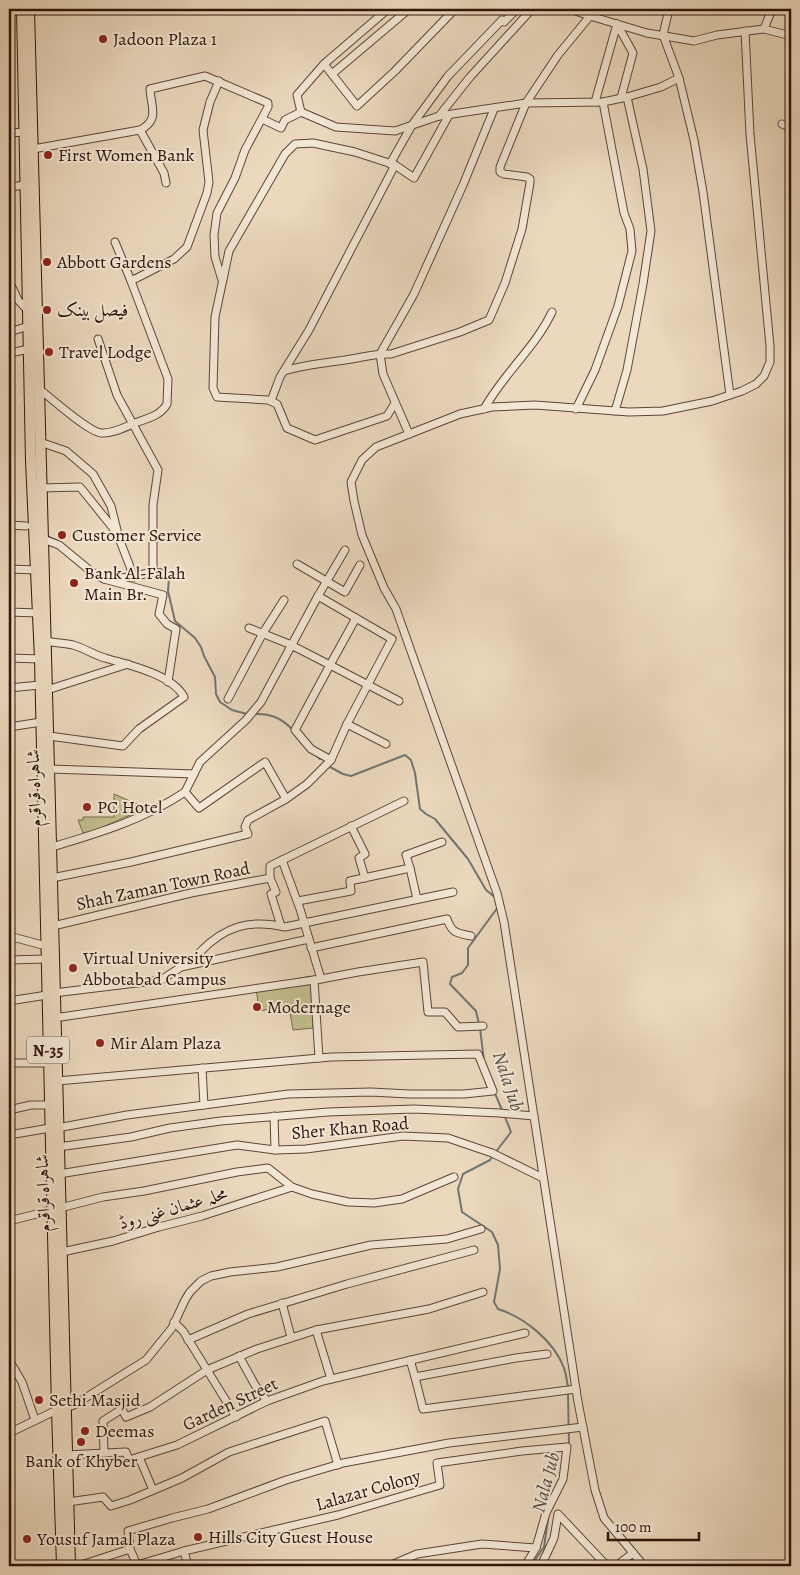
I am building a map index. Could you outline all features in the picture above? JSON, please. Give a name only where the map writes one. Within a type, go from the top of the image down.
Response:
[{"type":"highway","name":"شاہراہ قراقرم","points":[[22,9],[26,28],[32,149],[38,388],[31,461],[40,531],[46,641],[41,722],[46,959],[54,1018],[57,1081],[54,1128],[61,1409],[66,1455],[68,1502],[62,1566]]},
{"type":"highway","name":"شاہراہ قراقرم","points":[[29,9],[26,28],[25,132],[29,326],[40,442],[41,488],[37,570],[38,613],[40,660],[49,736],[52,847],[53,926],[48,1063],[50,1105],[58,1147],[59,1174],[56,1209],[62,1252],[60,1482],[65,1534],[71,1566]]},
{"type":"highway","points":[[57,1566],[55,1506],[56,1487],[60,1482]]},
{"type":"street","points":[[301,112],[297,95],[324,64],[388,9]]},
{"type":"street","points":[[332,74],[410,9]]},
{"type":"street","points":[[324,64],[357,106],[395,71],[455,9]]},
{"type":"street","points":[[271,401],[280,377],[309,330],[412,125],[448,76],[502,20],[504,22],[517,9]]},
{"type":"street","points":[[439,116],[470,77],[532,9]]},
{"type":"street","points":[[570,9],[617,24],[694,41],[717,35],[764,29],[791,36]]},
{"type":"street","points":[[669,9],[663,35],[679,78],[694,140],[703,192],[730,395]]},
{"type":"street","points":[[764,29],[772,9]]},
{"type":"street","points":[[284,371],[301,366],[390,354],[489,320],[505,283],[522,229],[530,184],[530,179],[527,177],[504,174],[500,172],[500,167],[526,103],[558,55],[590,16]]},
{"type":"street","points":[[615,411],[627,370],[651,231],[643,169],[624,98],[633,53],[617,24]]},
{"type":"street","points":[[576,409],[594,370],[618,306],[632,251],[630,229],[624,213],[599,102],[617,24]]},
{"type":"street","points":[[644,1566],[604,1518],[595,1490],[576,1389],[504,922],[497,893],[396,609],[384,588],[362,535],[351,482],[362,460],[376,447],[460,414],[492,407],[535,406],[615,411],[663,411],[712,401],[730,395],[756,384],[764,376],[770,362],[750,134],[745,31]]},
{"type":"street","points":[[32,149],[140,130],[151,122],[154,116],[150,89],[194,77],[205,76],[268,103],[269,105],[245,150],[235,178],[217,213],[214,235],[215,257],[222,281]]},
{"type":"street","points":[[262,119],[281,128],[284,120],[301,112],[336,127],[395,130],[439,116],[526,103],[599,102],[624,98],[679,78]]},
{"type":"street","points":[[131,281],[174,259],[187,247],[207,193],[208,182],[203,130],[210,102],[219,81]]},
{"type":"street","points":[[408,434],[383,374],[380,354],[414,294],[463,185],[494,109]]},
{"type":"street","points":[[395,403],[387,416],[315,440],[287,428],[277,404],[271,401],[217,397],[213,388],[215,317],[229,251],[285,154],[295,144],[313,143],[355,152],[392,165],[414,178],[449,115]]},
{"type":"street","points":[[782,124],[791,128]]},
{"type":"street","points":[[140,130],[164,173],[166,183]]},
{"type":"street","points":[[9,132],[25,132]]},
{"type":"street","points":[[9,187],[26,185]]},
{"type":"street","points":[[38,388],[68,412],[94,430],[102,433],[119,430],[156,415],[167,404],[168,379],[115,242]]},
{"type":"street","points":[[9,281],[18,300],[29,312]]},
{"type":"street","points":[[484,409],[495,389],[528,351],[547,324],[552,312]]},
{"type":"street","points":[[9,332],[29,326]]},
{"type":"street","points":[[98,339],[117,395],[158,470],[153,505],[153,572],[134,577],[104,579]]},
{"type":"street","points":[[9,353],[30,349]]},
{"type":"street","points":[[40,442],[66,451],[94,474],[110,506],[117,533],[134,577]]},
{"type":"street","points":[[41,488],[80,488],[117,533]]},
{"type":"street","points":[[9,525],[26,526]]},
{"type":"street","points":[[40,531],[93,573],[104,579],[163,595],[159,614],[167,624],[176,629],[168,682]]},
{"type":"street","points":[[52,847],[114,829],[157,809],[185,792],[200,762],[248,718],[261,702],[345,550]]},
{"type":"street","points":[[297,564],[345,592],[360,565]]},
{"type":"street","points":[[9,569],[37,570]]},
{"type":"street","points":[[52,878],[131,862],[248,834],[245,827],[248,820],[286,799],[316,776],[331,760],[347,724],[392,639],[318,596]]},
{"type":"street","points":[[228,699],[263,633],[284,600]]},
{"type":"street","points":[[9,612],[38,613]]},
{"type":"street","points":[[331,760],[310,749],[295,730],[356,618]]},
{"type":"street","points":[[249,628],[292,645],[399,701]]},
{"type":"street","points":[[46,641],[73,645],[105,658],[137,666],[168,682],[180,690],[184,697],[139,729],[122,746],[49,736]]},
{"type":"street","points":[[9,658],[40,660]]},
{"type":"street","points":[[9,688],[44,687],[128,664]]},
{"type":"street","points":[[9,727],[41,722]]},
{"type":"street","points":[[347,724],[386,744]]},
{"type":"street","points":[[185,792],[199,808],[265,762],[286,799]]},
{"type":"street","points":[[50,768],[194,774]]},
{"type":"street","name":"Shah Zaman Town Road","points":[[53,926],[191,893],[270,878],[270,866],[404,801]]},
{"type":"street","points":[[351,826],[366,854],[359,858],[365,878]]},
{"type":"street","points":[[417,899],[406,855],[442,842]]},
{"type":"street","points":[[282,860],[298,901],[312,948],[317,980],[319,1058]]},
{"type":"street","points":[[298,901],[351,891],[350,881],[410,868]]},
{"type":"street","points":[[270,878],[276,892],[271,894],[280,926]]},
{"type":"street","points":[[203,962],[200,952],[224,931],[247,925],[271,924],[285,927],[453,892]]},
{"type":"street","points":[[312,948],[447,919],[450,928],[456,933],[471,936]]},
{"type":"street","points":[[9,936],[46,946]]},
{"type":"street","points":[[9,1001],[50,999],[161,980],[181,967],[309,939]]},
{"type":"street","points":[[9,960],[46,959]]},
{"type":"street","points":[[54,1018],[317,980],[423,962],[428,1012],[445,1012],[458,1028],[483,1026]]},
{"type":"street","points":[[9,1135],[128,1115],[288,1094],[371,1092],[464,1094],[493,1091],[478,1054],[319,1058],[57,1081]]},
{"type":"street","points":[[9,1063],[48,1063]]},
{"type":"street","points":[[202,1068],[204,1106]]},
{"type":"street","points":[[9,1110],[50,1105]]},
{"type":"street","name":"Sher Khan Road","points":[[58,1147],[132,1137],[221,1121],[328,1112],[404,1110],[534,1116]]},
{"type":"street","name":"Sher Khan Road","points":[[274,1116],[275,1150],[306,1149],[403,1136],[448,1138],[495,1155],[543,1178]]},
{"type":"street","points":[[59,1174],[238,1144],[275,1150]]},
{"type":"street","points":[[9,1221],[103,1197],[144,1192],[237,1172],[268,1168],[292,1187],[312,1194],[348,1202],[374,1203],[402,1199],[454,1176]]},
{"type":"street","name":"محلہ عثمان غنی روڈ","points":[[62,1252],[113,1241],[202,1216],[292,1187]]},
{"type":"street","points":[[9,1433],[35,1420],[74,1405],[146,1360],[161,1343],[195,1286],[201,1281],[219,1273],[277,1267],[371,1245],[447,1239],[481,1229]]},
{"type":"street","points":[[188,1340],[248,1314],[282,1303],[474,1250]]},
{"type":"street","points":[[104,1453],[103,1421],[122,1409],[126,1417],[140,1412],[207,1370],[238,1356],[316,1330],[413,1313],[483,1292]]},
{"type":"street","points":[[282,1303],[291,1337]]},
{"type":"street","points":[[174,1322],[188,1340],[236,1417]]},
{"type":"street","points":[[316,1330],[330,1380]]},
{"type":"street","name":"Garden Street","points":[[139,1457],[177,1445],[267,1401],[330,1380],[525,1333]]},
{"type":"street","points":[[415,1377],[547,1354]]},
{"type":"street","points":[[238,1356],[267,1401]]},
{"type":"street","points":[[9,1360],[22,1382],[35,1420]]},
{"type":"street","points":[[410,1360],[423,1409],[576,1389]]},
{"type":"street","points":[[68,1502],[103,1497],[111,1506],[182,1478],[229,1452],[325,1421],[338,1465]]},
{"type":"street","points":[[78,1566],[130,1549],[128,1531],[208,1509],[286,1480],[338,1465],[449,1443],[583,1427]]},
{"type":"street","name":"Lalazar Colony","points":[[130,1549],[138,1566],[184,1551],[338,1515],[440,1485],[436,1463],[567,1447],[563,1480],[546,1513],[536,1548]]},
{"type":"street","points":[[66,1455],[126,1452],[129,1460],[139,1457],[153,1490]]},
{"type":"street","points":[[541,1566],[554,1538],[558,1514],[608,1566]]},
{"type":"street","points":[[389,1566],[417,1554],[482,1544],[536,1548],[525,1566]]},
{"type":"street","points":[[184,1551],[188,1566]]},
{"type":"street","points":[[616,1566],[633,1553]]},
{"type":"shaded area","points":[[114,794],[146,808],[96,830],[83,833],[78,820],[83,820],[83,817],[114,817]]},
{"type":"shaded area","points":[[311,976],[313,1028],[293,1030],[289,1006],[259,1011],[256,987]]},
{"type":"waterway","name":"Nala Jub","points":[[49,537],[60,542]]},
{"type":"waterway","name":"Nala Jub","points":[[154,569],[162,569],[169,578],[168,591],[175,621],[195,638],[201,647],[215,677],[216,694],[220,702],[232,710],[247,714]]},
{"type":"waterway","name":"Nala Jub","points":[[254,714],[265,714],[275,717],[292,729]]},
{"type":"waterway","name":"Nala Jub","points":[[316,755],[320,759]]},
{"type":"waterway","name":"Nala Jub","points":[[330,767],[351,776],[405,755],[411,760],[415,773],[420,809],[435,819],[468,859],[486,890],[496,898]]},
{"type":"waterway","name":"Nala Jub","points":[[479,1024],[476,1011],[450,984],[452,977],[462,973],[468,965],[468,948],[498,907]]},
{"type":"waterway","name":"Nala Jub","points":[[480,1028],[484,1061]]},
{"type":"waterway","name":"Nala Jub","points":[[494,1091],[502,1110]]},
{"type":"waterway","name":"Nala Jub","points":[[495,1153],[511,1132],[505,1117]]},
{"type":"waterway","name":"Nala Jub","points":[[492,1157],[490,1160],[463,1174],[458,1189],[462,1212],[492,1232],[498,1245],[500,1269],[494,1302],[498,1309],[528,1324],[546,1340],[565,1370],[568,1387]]},
{"type":"waterway","name":"Nala Jub","points":[[568,1392],[569,1445]]},
{"type":"waterway","name":"Nala Jub","points":[[531,1566],[544,1547],[549,1513]]},
{"type":"place","name":"Jadoon Plaza 1","points":[[103,39]]},
{"type":"place","name":"First Women Bank","points":[[48,155]]},
{"type":"place","name":"Abbott Gardens","points":[[47,262]]},
{"type":"place","name":"فیصل بینک","points":[[47,310]]},
{"type":"place","name":"Travel Lodge","points":[[49,352]]},
{"type":"place","name":"Customer Service","points":[[62,535]]},
{"type":"place","name":"Bank Al-Falah Main Br.","points":[[74,583]]},
{"type":"place","name":"PC Hotel","points":[[87,807]]},
{"type":"place","name":"Virtual University Abbotabad Campus","points":[[73,968]]},
{"type":"place","name":"Modernage","points":[[257,1007]]},
{"type":"place","name":"Mir Alam Plaza","points":[[100,1043]]},
{"type":"place","name":"Sethi Masjid","points":[[39,1400]]},
{"type":"place","name":"Deemas","points":[[85,1431]]},
{"type":"place","name":"Bank of Khyber","points":[[81,1442]]},
{"type":"place","name":"Hills City Guest House","points":[[198,1537]]},
{"type":"place","name":"Yousuf Jamal Plaza","points":[[27,1539]]}]
